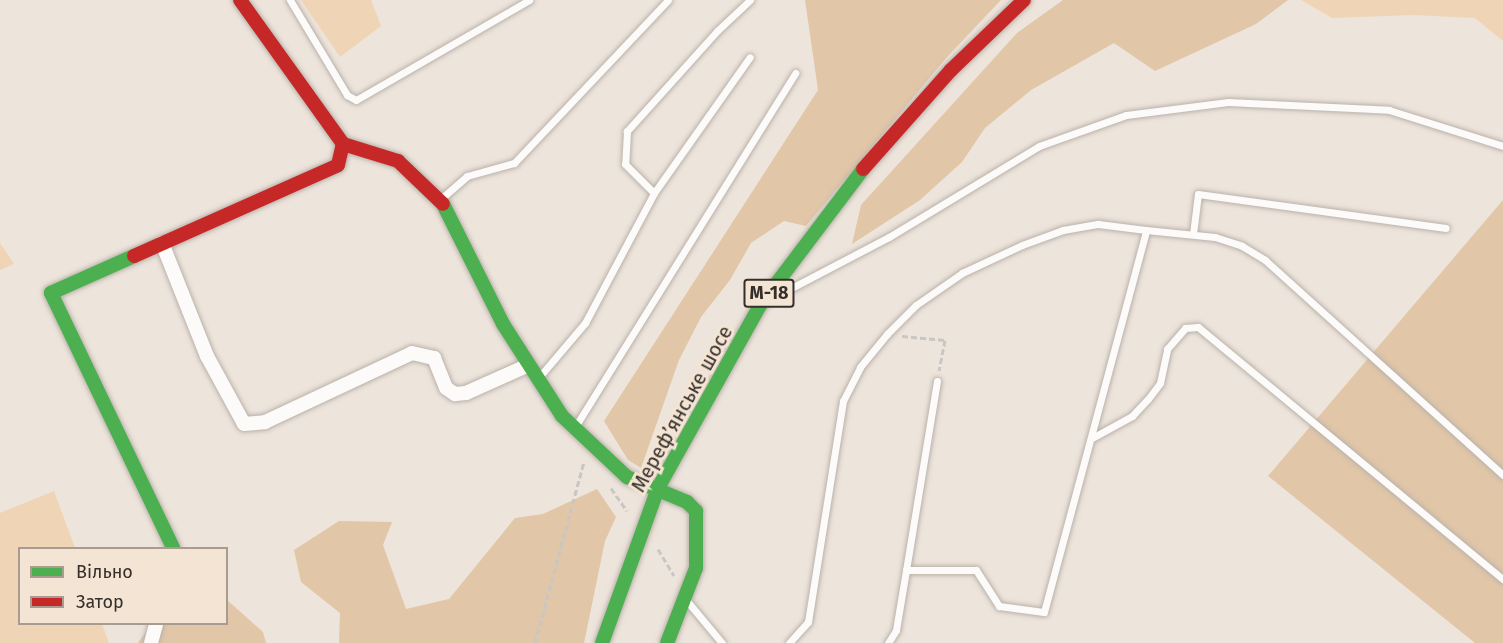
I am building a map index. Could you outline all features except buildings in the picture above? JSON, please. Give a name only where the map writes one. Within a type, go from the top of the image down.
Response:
[{"type":"main road","points":[[240,0],[343,144],[398,161],[441,199],[503,324],[562,416],[590,439],[627,477],[687,502],[696,511],[699,543],[686,600],[667,643]]},
{"type":"main road","name":"Мереф’янське шосе","points":[[602,643],[658,488],[761,304],[845,189],[951,70],[1024,0]]},
{"type":"main road","points":[[172,547],[51,293],[338,165],[343,144]]},
{"type":"street","points":[[162,243],[207,356],[243,424],[265,422],[412,353],[434,358],[446,388],[455,394],[466,393],[529,365]]},
{"type":"street","points":[[151,643],[156,625]]},
{"type":"lane","points":[[290,0],[347,95],[356,100],[529,0]]},
{"type":"lane","points":[[441,199],[467,176],[514,163],[668,0]]},
{"type":"lane","points":[[654,193],[625,164],[627,130],[750,0]]},
{"type":"lane","points":[[538,379],[585,323],[654,193],[750,57]]},
{"type":"lane","points":[[575,427],[795,73]]},
{"type":"lane","points":[[761,304],[889,237],[1039,146],[1126,115],[1228,102],[1389,110],[1503,146]]},
{"type":"lane","points":[[1193,234],[1198,194],[1446,228]]},
{"type":"lane","points":[[789,643],[808,622],[843,401],[860,367],[887,334],[916,305],[962,273],[1022,245],[1063,230],[1098,224],[1193,234],[1242,246],[1265,260],[1503,475]]},
{"type":"lane","points":[[906,570],[976,570],[999,606],[1044,612],[1146,230]]},
{"type":"lane","points":[[1092,438],[1132,416],[1160,383],[1167,349],[1175,338],[1185,328],[1198,327],[1503,579]]},
{"type":"lane","points":[[888,643],[896,630],[938,381]]},
{"type":"lane","points":[[686,600],[722,643]]},
{"type":"path","points":[[887,334],[945,340],[938,381]]},
{"type":"path","points":[[535,643],[590,439]]},
{"type":"path","points":[[656,546],[686,600]]},
{"type":"shaded area","points":[[301,0],[371,0],[381,26],[340,57]]},
{"type":"shaded area","points":[[805,0],[1001,0],[947,57],[806,226],[784,221],[751,243],[730,280],[701,317],[679,360],[641,468],[628,460],[604,421],[818,90]]},
{"type":"shaded area","points":[[1063,0],[1288,0],[1256,24],[1155,71],[1114,43],[1031,90],[985,128],[962,162],[920,200],[852,244],[861,205],[1017,33]]},
{"type":"shaded area","points":[[1301,0],[1503,0],[1503,41],[1475,18],[1413,15],[1332,18]]},
{"type":"shaded area","points":[[1503,200],[1503,643],[1475,643],[1268,476]]},
{"type":"shaded area","points":[[0,243],[14,264],[0,270]]},
{"type":"shaded area","points":[[597,489],[616,517],[605,541],[584,643],[339,643],[340,613],[301,582],[294,550],[339,521],[392,522],[383,545],[406,609],[449,599],[515,518],[543,514]]},
{"type":"shaded area","points":[[54,491],[75,547],[18,547],[18,625],[102,625],[109,643],[0,643],[0,513]]},
{"type":"shaded area","points":[[228,601],[263,632],[266,643],[138,643],[151,625],[228,625]]},
{"type":"traffic: fast","points":[[602,643],[658,488],[761,304],[863,169]]},
{"type":"traffic: fast","points":[[443,204],[503,324],[562,416],[627,477],[687,502],[696,511],[696,568],[667,643]]},
{"type":"traffic: fast","points":[[134,256],[51,293],[173,547]]},
{"type":"traffic: jam","points":[[240,0],[343,144],[398,161],[443,204]]},
{"type":"traffic: jam","points":[[863,169],[951,70],[1024,0]]},
{"type":"traffic: jam","points":[[134,256],[338,165],[343,144]]}]
